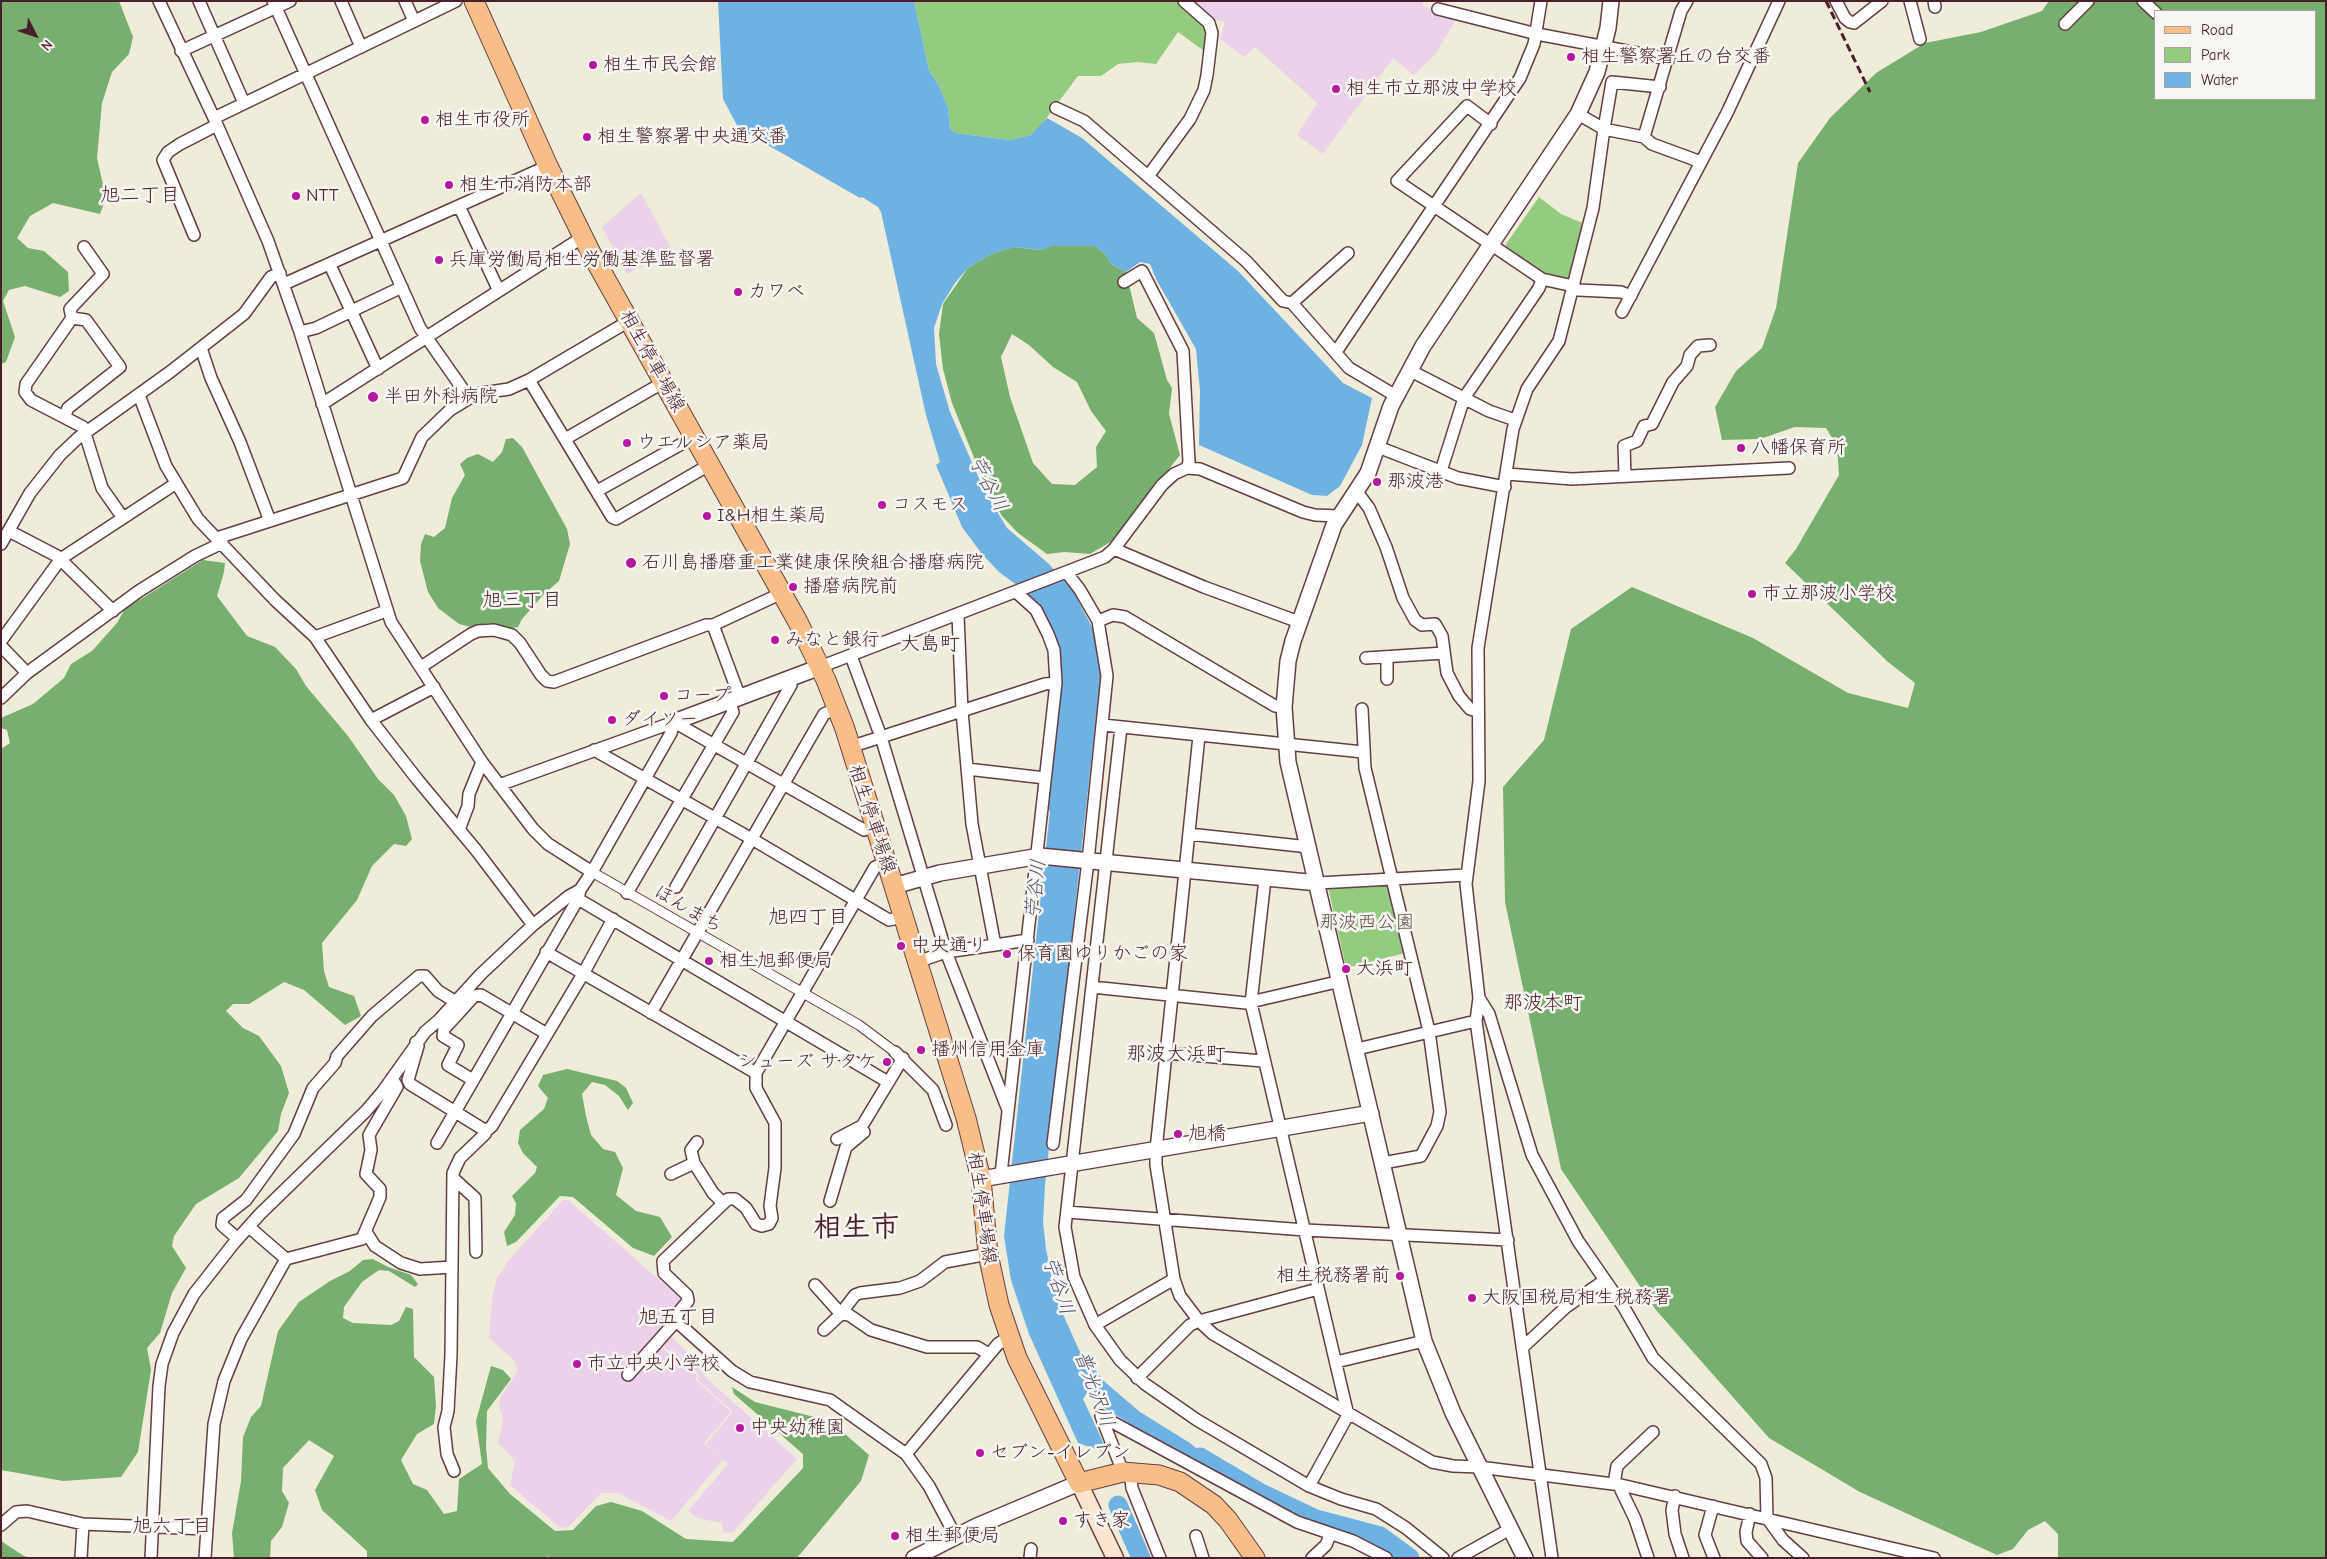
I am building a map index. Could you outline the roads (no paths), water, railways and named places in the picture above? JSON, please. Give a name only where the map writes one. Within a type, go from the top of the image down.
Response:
[{"type":"main road","name":"相生停車場線","points":[[474,1],[548,166],[583,237],[782,593],[820,667],[837,708],[956,1082],[981,1178],[988,1254],[994,1286],[1009,1337],[1078,1483]]},
{"type":"main road","points":[[1115,1558],[1078,1483],[1126,1472],[1160,1475],[1180,1482],[1195,1491],[1228,1520],[1255,1558]]},
{"type":"street","points":[[158,1],[215,122],[282,279],[391,622],[482,762],[533,829],[548,844],[592,872]]},
{"type":"street","points":[[199,1],[244,103]]},
{"type":"street","points":[[181,51],[215,36],[274,4],[290,1]]},
{"type":"street","points":[[341,1],[361,47]]},
{"type":"street","points":[[405,1],[414,21]]},
{"type":"street","points":[[194,235],[163,160],[168,152],[244,103],[456,1]]},
{"type":"street","points":[[1149,175],[1190,119],[1204,90],[1212,33],[1209,23],[1184,1]]},
{"type":"street","points":[[1336,352],[1491,124],[1520,78],[1536,34],[1541,1]]},
{"type":"street","points":[[1525,1558],[1479,1468],[1436,1376],[1424,1341],[1285,745],[1284,707],[1288,661],[1299,622],[1339,516],[1357,492],[1378,447],[1396,396],[1409,370],[1578,114],[1590,92],[1604,48],[1611,1]]},
{"type":"street","points":[[1644,137],[1669,59],[1681,11],[1687,1]]},
{"type":"street","points":[[1622,312],[1701,162],[1779,1]]},
{"type":"street","points":[[1836,1],[1845,18],[1854,23],[1882,1]]},
{"type":"street","points":[[1910,1],[1920,39]]},
{"type":"street","points":[[2065,24],[2088,1]]},
{"type":"street","points":[[2143,1],[2154,11]]},
{"type":"street","points":[[274,4],[426,337],[468,398]]},
{"type":"street","points":[[1438,9],[1536,34],[1669,59]]},
{"type":"street","points":[[1552,1558],[1476,1021],[1479,998],[1466,875],[1478,792],[1480,761],[1477,711],[1478,648],[1504,487],[1508,474],[1515,420],[1534,375],[1558,341],[1589,227],[1612,82],[1660,87]]},
{"type":"street","points":[[1491,124],[1467,106],[1397,181],[1490,246],[1542,279],[1573,286],[1578,290],[1621,292],[1631,296]]},
{"type":"street","points":[[1056,108],[1084,121],[1149,175],[1246,261],[1283,301],[1292,303],[1349,368],[1396,396]]},
{"type":"street","points":[[1578,114],[1604,129],[1644,137],[1652,144],[1701,162]]},
{"type":"street","points":[[1,544],[42,476],[60,455],[86,432],[139,395],[244,314],[271,277],[282,279],[330,265],[548,166]]},
{"type":"street","points":[[459,206],[498,290]]},
{"type":"street","points":[[322,404],[583,237]]},
{"type":"street","points":[[84,247],[103,274],[70,308],[72,318],[26,384],[26,392],[30,400],[81,424],[86,432],[86,440],[102,488],[123,518]]},
{"type":"street","points":[[1292,303],[1348,253]]},
{"type":"street","points":[[330,265],[350,312],[378,369]]},
{"type":"street","points":[[1124,282],[1142,271],[1183,352],[1189,462],[1187,468]]},
{"type":"street","points":[[1441,471],[1464,398],[1539,288],[1542,279]]},
{"type":"street","points":[[300,332],[316,328],[402,287]]},
{"type":"street","points":[[65,415],[68,408],[119,370],[120,367],[86,320],[72,318]]},
{"type":"street","points":[[1,698],[27,672],[113,611],[220,540],[270,521],[403,478],[422,437],[450,410],[476,394],[509,389],[529,380],[629,321]]},
{"type":"street","points":[[1625,476],[1624,446],[1637,440],[1644,426],[1652,424],[1673,382],[1687,366],[1690,355],[1698,346],[1710,345]]},
{"type":"street","points":[[201,348],[211,378],[240,442],[270,521]]},
{"type":"street","points":[[1409,370],[1489,411],[1515,420]]},
{"type":"street","points":[[529,380],[612,517],[616,519],[710,465]]},
{"type":"street","points":[[566,439],[664,382]]},
{"type":"street","points":[[139,395],[166,466],[175,484],[198,519],[275,600],[315,637],[371,720],[533,925]]},
{"type":"street","points":[[597,491],[694,437]]},
{"type":"street","points":[[1378,447],[1458,478],[1504,487]]},
{"type":"street","points":[[499,785],[735,700],[1096,562],[1114,549],[1162,484],[1174,474],[1187,468],[1200,469],[1303,512],[1315,515],[1339,516]]},
{"type":"street","points":[[1508,474],[1572,479],[1789,468]]},
{"type":"street","points":[[1,641],[62,560],[175,484]]},
{"type":"street","points":[[1357,492],[1369,508],[1386,547],[1404,598],[1415,620],[1422,625],[1435,624],[1442,636],[1447,673],[1459,696],[1470,709],[1477,711]]},
{"type":"street","points":[[9,531],[62,560],[113,611]]},
{"type":"street","points":[[1114,549],[1299,622]]},
{"type":"street","points":[[1053,1144],[1103,725],[1107,676],[1098,621],[1080,590],[1064,574]]},
{"type":"street","points":[[1004,1174],[1009,1112],[1056,683],[1054,650],[1048,634],[1036,610],[1019,591]]},
{"type":"street","points":[[421,667],[471,634],[478,631],[494,630],[512,635],[520,643],[541,676],[547,681],[554,682],[713,624],[782,593]]},
{"type":"street","points":[[315,637],[386,611]]},
{"type":"street","points":[[958,615],[962,711],[968,769],[979,866],[995,945]]},
{"type":"street","points":[[1098,621],[1113,615],[1125,616],[1275,706],[1284,707]]},
{"type":"street","points":[[627,893],[732,712],[735,700],[713,624]]},
{"type":"street","points":[[1,646],[27,672]]},
{"type":"street","points":[[1366,658],[1444,654]]},
{"type":"street","points":[[851,656],[881,736],[946,952],[1009,1112]]},
{"type":"street","points":[[1387,657],[1387,679]]},
{"type":"street","points":[[676,887],[791,685],[790,679]]},
{"type":"street","points":[[850,747],[1045,684],[1056,683]]},
{"type":"street","points":[[371,720],[434,688]]},
{"type":"street","points":[[651,1013],[824,714],[837,708]]},
{"type":"street","points":[[1362,709],[1365,768],[1428,1031],[1440,1112],[1437,1126],[1421,1156],[1383,1163]]},
{"type":"street","points":[[674,722],[864,830],[874,827]]},
{"type":"street","points":[[437,1143],[671,733],[674,722]]},
{"type":"street","points":[[1103,725],[1364,752]]},
{"type":"street","points":[[1121,727],[1065,1227],[1074,1277],[1095,1325],[1114,1353],[1137,1378],[1197,1420],[1309,1486],[1341,1499],[1376,1509],[1406,1528],[1443,1558]]},
{"type":"street","points":[[1199,736],[1156,1150],[1164,1220],[1174,1279],[1180,1296],[1199,1321],[1213,1334],[1348,1415],[1426,1459],[1453,1466],[1618,1484],[1934,1558]]},
{"type":"street","points":[[594,750],[752,838],[889,920],[903,917]]},
{"type":"street","points":[[459,830],[468,806],[469,794],[482,762]]},
{"type":"street","points":[[968,769],[1045,778]]},
{"type":"street","points":[[1189,834],[1309,847]]},
{"type":"street","points":[[894,886],[922,877],[1038,856],[1318,883],[1393,881],[1466,875]]},
{"type":"street","points":[[628,1375],[676,1321],[678,1313],[688,1301],[686,1295],[664,1272],[663,1261],[728,1199],[735,1199],[746,1208],[756,1224],[762,1226],[769,1224],[772,1218],[770,1206],[774,1168],[775,1123],[756,1088],[756,1073],[875,867],[885,863]]},
{"type":"street","name":"ほんまち","points":[[592,872],[697,934],[859,1025],[899,1055]]},
{"type":"street","points":[[1265,879],[1251,1003],[1263,1061],[1281,1129],[1348,1415],[1309,1486]]},
{"type":"street","points":[[151,1558],[159,1386],[162,1364],[181,1316],[194,1294],[249,1226],[366,1111],[392,1078],[416,1042],[481,974],[533,925],[569,896],[579,895],[614,918],[888,1082]]},
{"type":"street","points":[[454,1471],[447,1454],[444,1427],[448,1411],[452,1355],[454,1166],[471,1146],[486,1134],[486,1130],[492,1126],[583,974],[614,918]]},
{"type":"street","points":[[917,962],[946,952],[1028,940]]},
{"type":"street","points":[[546,952],[756,1073]]},
{"type":"street","points":[[238,1239],[222,1225],[223,1218],[246,1200],[294,1134],[313,1088],[335,1063],[337,1056],[372,1016],[419,976],[425,976],[438,991],[456,1002]]},
{"type":"street","points":[[1092,987],[1251,1003],[1341,981]]},
{"type":"street","points":[[473,1080],[448,1065],[458,1045],[444,1036],[444,1029],[474,996],[481,996],[547,1034]]},
{"type":"street","points":[[1479,998],[1489,1014],[1532,1155],[1584,1252],[1653,1358],[1761,1464],[1766,1478],[1767,1518],[1783,1540],[1803,1558]]},
{"type":"street","points":[[1357,1049],[1476,1021]]},
{"type":"street","points":[[416,1042],[418,1046],[417,1057],[408,1080],[410,1084],[486,1130]]},
{"type":"street","points":[[1166,1053],[1263,1061]]},
{"type":"street","points":[[836,1139],[862,1126],[888,1082],[899,1055],[933,1090],[946,1125]]},
{"type":"street","points":[[205,1558],[214,1424],[224,1381],[241,1339],[286,1259],[362,1239],[366,1232],[380,1197],[380,1189],[366,1174],[371,1150],[369,1135],[397,1087],[392,1078]]},
{"type":"street","points":[[933,1090],[956,1082]]},
{"type":"street","points":[[981,1178],[1371,1113]]},
{"type":"street","points":[[830,1201],[846,1148],[864,1134],[865,1130],[862,1126]]},
{"type":"street","points":[[697,1142],[691,1150],[694,1162],[713,1193],[723,1203]]},
{"type":"street","points":[[670,1174],[694,1162]]},
{"type":"street","points":[[453,1178],[474,1194],[476,1252]]},
{"type":"street","points":[[1067,1212],[1399,1236],[1508,1240]]},
{"type":"street","points":[[249,1226],[286,1259]]},
{"type":"street","points":[[366,1232],[375,1246],[401,1263],[420,1269],[452,1267]]},
{"type":"street","points":[[824,1330],[843,1314],[845,1308],[860,1293],[900,1288],[920,1281],[945,1262],[988,1254]]},
{"type":"street","points":[[1095,1325],[1174,1279]]},
{"type":"street","points":[[1522,1348],[1566,1307],[1604,1280]]},
{"type":"street","points":[[815,1285],[843,1314],[871,1330],[927,1348],[977,1347],[989,1354]]},
{"type":"street","points":[[1137,1378],[1190,1325],[1318,1289]]},
{"type":"street","points":[[676,1321],[732,1371],[750,1382],[830,1400],[906,1454],[929,1486],[956,1537]]},
{"type":"street","points":[[906,1454],[989,1354],[998,1344],[1009,1337]]},
{"type":"street","points":[[1336,1362],[1424,1341]]},
{"type":"street","points":[[1160,1558],[1126,1472],[1101,1416],[1156,1444],[1273,1510],[1330,1535],[1353,1541],[1386,1558]]},
{"type":"street","points":[[1648,1558],[1635,1519],[1618,1484],[1617,1466],[1653,1432]]},
{"type":"street","points":[[914,1558],[956,1537],[1078,1483]]},
{"type":"street","points":[[1675,1496],[1672,1510],[1675,1534],[1683,1558]]},
{"type":"street","points":[[1713,1506],[1705,1535],[1714,1558]]},
{"type":"street","points":[[1,1525],[16,1512],[27,1511],[83,1524],[206,1530]]},
{"type":"street","points":[[1750,1514],[1745,1537],[1762,1558]]},
{"type":"street","points":[[80,1558],[83,1524]]},
{"type":"street","points":[[1458,1558],[1510,1529]]},
{"type":"street","points":[[1315,1557],[1326,1545],[1330,1535]]},
{"type":"street","points":[[1196,1536],[1203,1558]]},
{"type":"water","points":[[718,1],[914,1],[929,70],[939,86],[948,108],[950,128],[955,133],[1010,140],[1031,135],[1047,118],[1082,138],[1238,271],[1343,383],[1372,398],[1362,445],[1340,486],[1327,496],[1312,495],[1199,445],[1200,391],[1196,349],[1156,279],[1150,264],[1140,262],[1126,272],[1111,264],[1105,254],[1095,246],[1051,246],[1040,250],[1015,247],[991,254],[968,268],[955,283],[942,304],[934,328],[936,364],[950,412],[984,490],[1007,528],[1049,564],[1073,591],[1095,633],[1101,670],[1045,1185],[1043,1222],[1046,1249],[1057,1301],[1079,1350],[1105,1382],[1140,1412],[1190,1443],[1239,1485],[1145,1433],[1106,1409],[1087,1393],[1083,1399],[1108,1453],[1078,1443],[1029,1334],[1011,1280],[1004,1236],[1050,811],[1046,809],[1061,672],[1018,586],[999,572],[982,554],[962,527],[936,465],[940,462],[926,415],[881,212],[878,207],[862,197],[860,198],[745,132],[742,128],[739,129],[723,99]]},
{"type":"waterway","name":"苧谷川","points":[[1200,1457],[1259,1492],[1316,1519],[1380,1536],[1410,1558]]},
{"type":"waterway","name":"普光沢川","points":[[1118,1505],[1141,1558]]},
{"type":"railway","points":[[1826,1],[1870,92]]},
{"type":"place","name":"相生警察署丘の台交番","points":[[1571,57]]},
{"type":"place","name":"相生市民会館","points":[[593,65]]},
{"type":"place","name":"相生市立那波中学校","points":[[1336,89]]},
{"type":"place","name":"相生市役所","points":[[425,120]]},
{"type":"place","name":"相生警察署中央通交番","points":[[587,137]]},
{"type":"place","name":"相生市消防本部","points":[[449,185]]},
{"type":"place","name":"NTT","points":[[296,196]]},
{"type":"place","name":"兵庫労働局相生労働基準監督署","points":[[439,260]]},
{"type":"place","name":"カワベ","points":[[738,292]]},
{"type":"place","name":"半田外科病院","points":[[373,397]]},
{"type":"place","name":"ウエルシア薬局","points":[[627,443]]},
{"type":"place","name":"八幡保育所","points":[[1741,448]]},
{"type":"place","name":"那波港","points":[[1377,482]]},
{"type":"place","name":"コスモス","points":[[882,505]]},
{"type":"place","name":"I&H相生薬局","points":[[707,516]]},
{"type":"place","name":"石川島播磨重工業健康保険組合播磨病院","points":[[631,563]]},
{"type":"place","name":"播磨病院前","points":[[793,587]]},
{"type":"place","name":"市立那波小学校","points":[[1752,594]]},
{"type":"place","name":"みなと銀行","points":[[775,640]]},
{"type":"place","name":"コープ","points":[[664,696]]},
{"type":"place","name":"ダイソー","points":[[612,720]]},
{"type":"place","name":"中央通り","points":[[901,946]]},
{"type":"place","name":"保育園ゆりかごの家","points":[[1007,954]]},
{"type":"place","name":"相生旭郵便局","points":[[709,961]]},
{"type":"place","name":"大浜町","points":[[1346,969]]},
{"type":"place","name":"播州信用金庫","points":[[921,1050]]},
{"type":"place","name":"シューズ サタケ","points":[[887,1062]]},
{"type":"place","name":"旭橋","points":[[1178,1134]]},
{"type":"place","name":"相生税務署前","points":[[1400,1276]]},
{"type":"place","name":"大阪国税局相生税務署","points":[[1472,1298]]},
{"type":"place","name":"市立中央小学校","points":[[577,1364]]},
{"type":"place","name":"中央幼稚園","points":[[740,1428]]},
{"type":"place","name":"セブン-イレブン","points":[[980,1453]]},
{"type":"place","name":"すき家","points":[[1063,1521]]},
{"type":"place","name":"相生郵便局","points":[[895,1536]]},
{"type":"district","name":"旭二丁目","points":[[140,195]]},
{"type":"district","name":"旭三丁目","points":[[522,600]]},
{"type":"district","name":"大島町","points":[[930,644]]},
{"type":"district","name":"旭四丁目","points":[[808,917]]},
{"type":"district","name":"那波本町","points":[[1543,1003]]},
{"type":"district","name":"那波大浜町","points":[[1176,1054]]},
{"type":"district","name":"相生市","points":[[856,1228]]},
{"type":"district","name":"旭五丁目","points":[[678,1317]]},
{"type":"district","name":"旭六丁目","points":[[172,1526]]},
{"type":"park label","name":"那波西公園","points":[[1367,923]]}]
